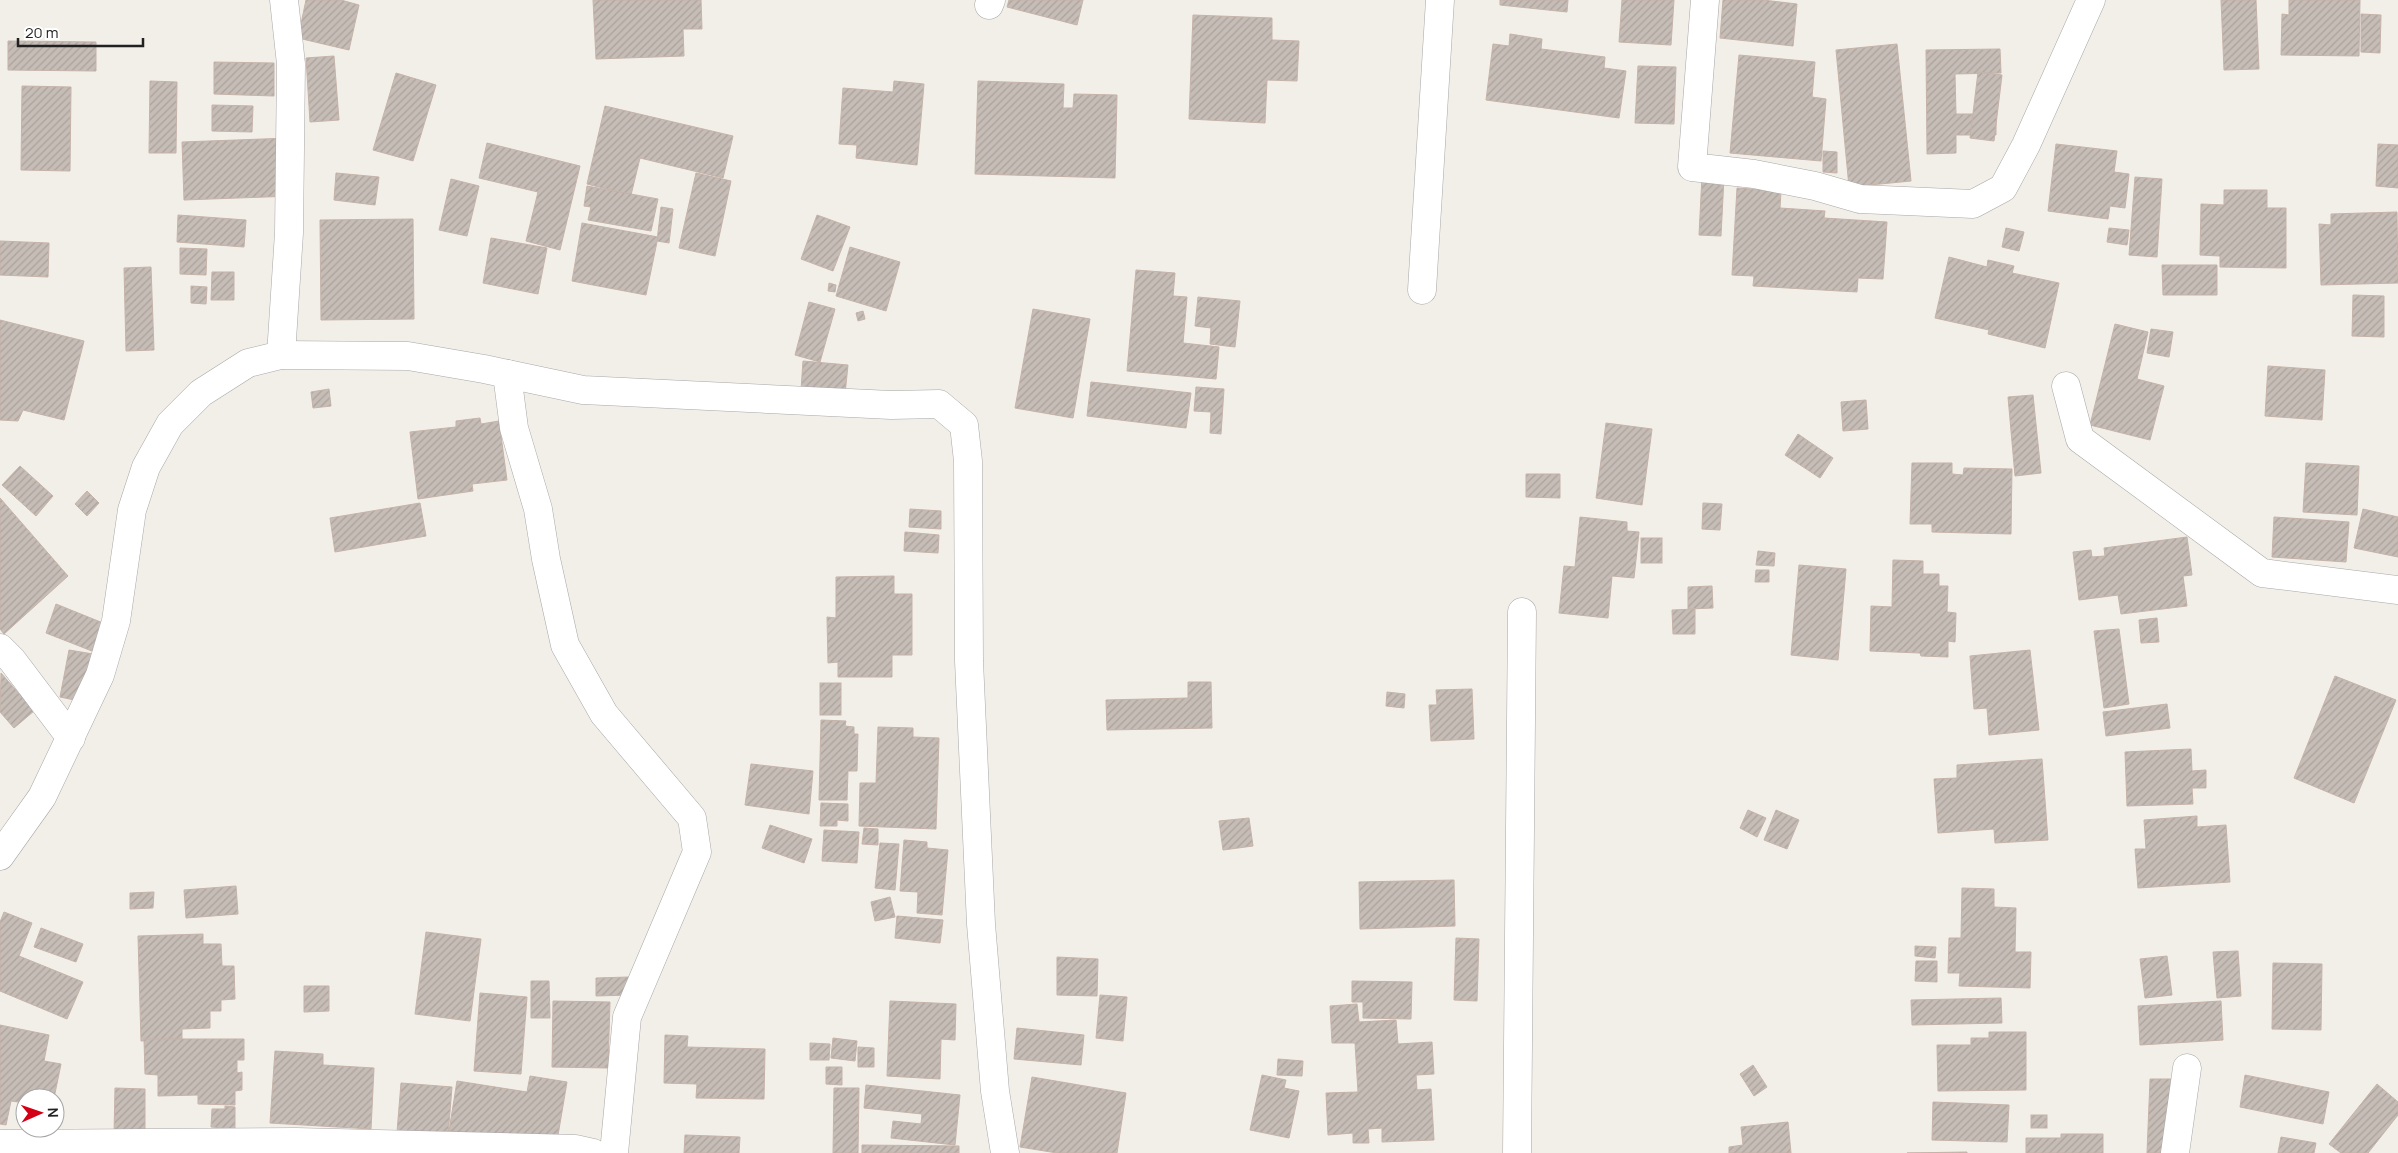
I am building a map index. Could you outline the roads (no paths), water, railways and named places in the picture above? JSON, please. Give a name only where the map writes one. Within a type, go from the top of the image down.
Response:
[{"type":"street","points":[[281,355],[289,233],[291,64],[284,0]]},
{"type":"street","points":[[1422,290],[1440,0]]},
{"type":"street","points":[[1705,0],[1692,167],[1754,174],[1816,186],[1860,199],[1973,204],[2002,188],[2026,145],[2091,0]]},
{"type":"street","points":[[0,856],[42,797],[100,675],[116,621],[132,510],[146,467],[170,424],[201,393],[248,363],[281,355],[408,356],[583,390],[890,405],[939,404],[964,425],[968,461],[969,661],[981,924],[995,1091],[1005,1153]]},
{"type":"street","points":[[507,374],[514,428],[538,509],[546,559],[564,645],[604,714],[692,818],[697,852],[627,1017],[614,1153]]},
{"type":"street","points":[[2066,386],[2080,439],[2262,573],[2398,590]]},
{"type":"street","points":[[1517,1153],[1522,612]]},
{"type":"street","points":[[0,648],[12,660],[71,738]]},
{"type":"street","points":[[2175,1153],[2187,1068]]},
{"type":"street","points":[[0,1144],[188,1148],[296,1142],[575,1149],[593,1153]]}]
